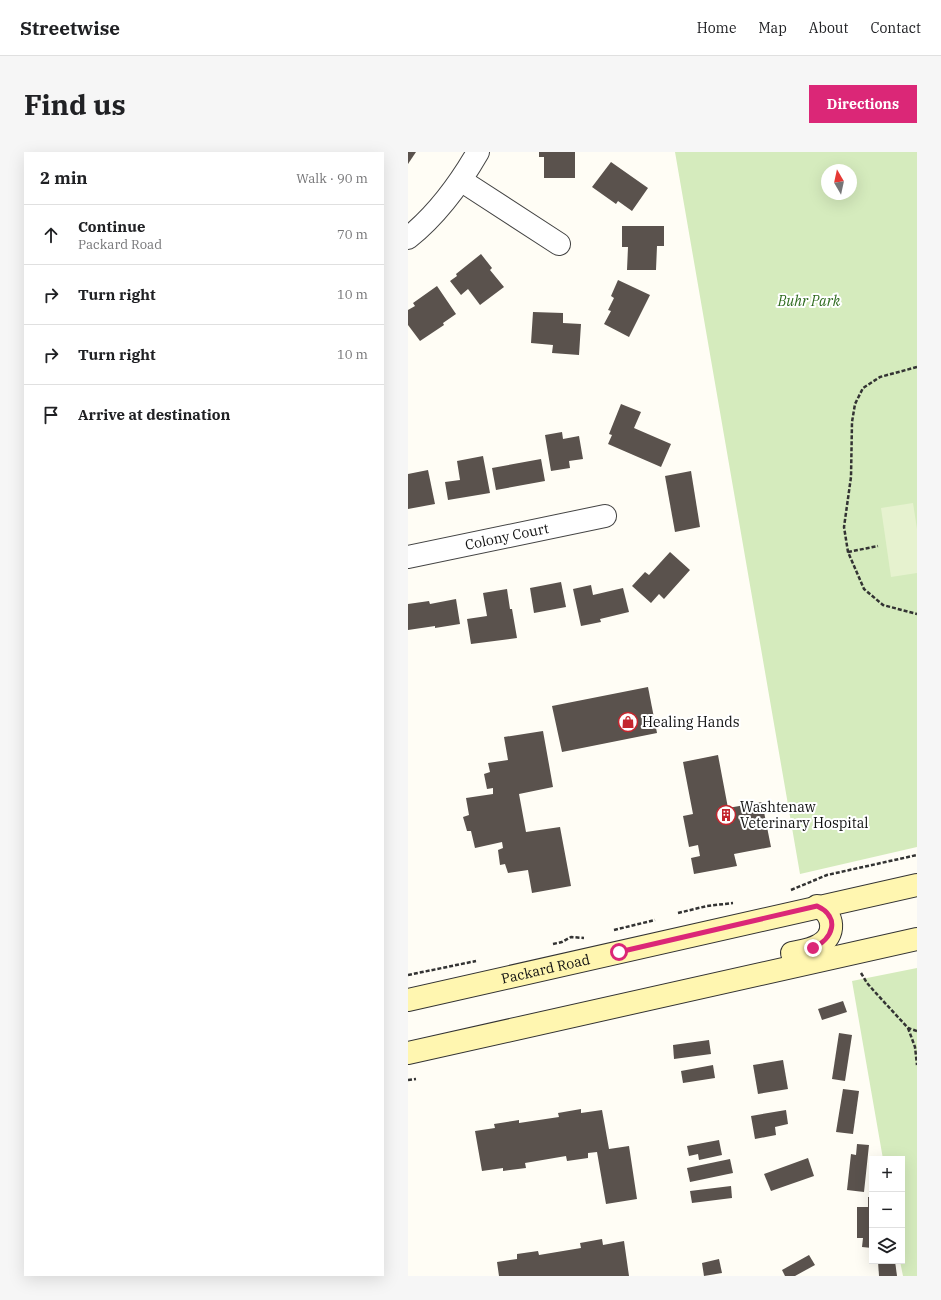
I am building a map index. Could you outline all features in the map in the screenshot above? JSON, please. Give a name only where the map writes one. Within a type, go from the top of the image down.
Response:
[{"type":"main road","name":"Packard Road","points":[[408,1000],[917,884]]},
{"type":"main road","points":[[661,996],[712,971],[813,948],[820,945],[828,937],[832,928],[830,916],[817,906]]},
{"type":"main road","points":[[879,947],[917,927]]},
{"type":"main road","points":[[408,1053],[917,939]]},
{"type":"street","points":[[408,238],[426,223],[462,180],[478,152]]},
{"type":"street","points":[[462,180],[559,244]]},
{"type":"street","name":"Colony Court","points":[[408,557],[606,516]]},
{"type":"path","points":[[917,366],[880,377],[863,388],[855,404],[852,422],[851,478],[844,527],[848,552],[864,589],[883,605],[917,614]]},
{"type":"path","points":[[848,552],[878,546]]},
{"type":"path","points":[[789,891],[826,875],[917,855]]},
{"type":"path","points":[[678,913],[708,906],[736,903]]},
{"type":"path","points":[[613,930],[655,920]]},
{"type":"path","points":[[549,945],[562,942],[571,937],[585,938]]},
{"type":"path","points":[[408,975],[481,960]]},
{"type":"path","points":[[861,973],[866,983],[908,1028],[916,1046],[917,1065]]},
{"type":"path","points":[[908,1028],[917,1031]]},
{"type":"path","points":[[408,1080],[416,1079]]},
{"type":"green space","name":"Buhr Park","points":[[675,152],[917,152],[917,847],[800,874]]},
{"type":"green space","points":[[913,503],[917,529],[917,573],[891,577],[881,508]]},
{"type":"green space","points":[[917,968],[917,1276],[903,1276],[901,1264],[905,1264],[905,1156],[882,1156],[852,981]]},
{"type":"building","points":[[408,152],[416,152],[408,164]]},
{"type":"building","points":[[539,152],[575,152],[575,178],[544,178],[544,157],[539,157]]},
{"type":"building","points":[[611,162],[648,188],[632,211],[618,201],[616,204],[592,187]]},
{"type":"building","points":[[622,226],[664,226],[664,246],[657,246],[656,270],[627,270],[628,247],[622,247]]},
{"type":"building","points":[[481,254],[492,268],[490,270],[504,287],[480,305],[468,289],[461,295],[450,281],[457,276],[456,274]]},
{"type":"building","points":[[618,280],[650,295],[629,337],[604,324],[611,311],[608,310],[614,298],[611,296]]},
{"type":"building","points":[[437,286],[456,314],[443,323],[444,325],[420,341],[408,325],[408,310],[415,306],[413,303]]},
{"type":"building","points":[[533,312],[563,313],[563,323],[581,324],[579,355],[552,353],[553,345],[531,343]]},
{"type":"building","points":[[621,404],[641,412],[634,428],[671,444],[661,467],[608,444],[612,435],[609,434]]},
{"type":"building","points":[[562,432],[563,439],[579,436],[583,459],[569,461],[570,468],[551,471],[545,435]]},
{"type":"building","points":[[483,456],[490,493],[448,500],[445,482],[460,480],[457,461]]},
{"type":"building","points":[[541,459],[545,481],[496,490],[492,468]]},
{"type":"building","points":[[428,470],[435,504],[408,509],[408,474]]},
{"type":"building","points":[[691,471],[700,527],[675,532],[665,476]]},
{"type":"building","points":[[670,552],[690,570],[664,599],[659,594],[651,603],[632,586],[645,572],[649,575]]},
{"type":"building","points":[[561,582],[566,607],[534,613],[530,588]]},
{"type":"building","points":[[591,585],[593,595],[623,588],[629,612],[600,619],[601,622],[581,626],[573,589]]},
{"type":"building","points":[[507,589],[517,638],[471,644],[467,619],[487,616],[483,593]]},
{"type":"building","points":[[456,599],[460,624],[408,630],[408,604],[429,601],[430,604]]},
{"type":"building","points":[[648,687],[657,733],[562,752],[552,706]]},
{"type":"building","points":[[543,731],[553,787],[519,794],[526,832],[560,827],[571,886],[532,893],[528,870],[508,873],[505,864],[500,865],[498,850],[503,848],[502,842],[475,848],[471,831],[467,831],[463,817],[469,815],[466,798],[493,794],[493,788],[487,789],[484,774],[490,772],[488,763],[508,760],[504,737]]},
{"type":"building","name":"Washtenaw Veterinary Hospital","points":[[718,755],[728,808],[762,802],[771,847],[734,854],[737,866],[694,874],[691,858],[700,856],[698,845],[689,847],[683,816],[693,814],[683,762]]},
{"type":"building","points":[[843,1001],[847,1012],[822,1020],[818,1009]]},
{"type":"building","points":[[839,1033],[852,1035],[845,1081],[832,1079]]},
{"type":"building","points":[[709,1040],[711,1054],[674,1059],[673,1045]]},
{"type":"building","points":[[783,1060],[788,1089],[758,1094],[753,1065]]},
{"type":"building","points":[[713,1065],[715,1078],[683,1083],[681,1071]]},
{"type":"building","points":[[843,1089],[859,1091],[853,1134],[836,1132]]},
{"type":"building","points":[[581,1109],[581,1113],[602,1110],[609,1149],[629,1146],[637,1199],[606,1204],[597,1152],[588,1153],[588,1158],[567,1161],[566,1156],[525,1163],[526,1168],[503,1171],[503,1168],[482,1171],[475,1131],[495,1128],[494,1124],[519,1120],[519,1123],[559,1117],[558,1113]]},
{"type":"building","points":[[786,1110],[788,1124],[775,1127],[776,1135],[755,1139],[751,1116]]},
{"type":"building","points":[[719,1140],[722,1155],[699,1160],[698,1154],[689,1156],[687,1146]]},
{"type":"building","points":[[857,1144],[869,1145],[864,1192],[847,1190],[851,1154],[856,1155]]},
{"type":"building","points":[[808,1158],[814,1176],[771,1191],[764,1174]]},
{"type":"building","points":[[730,1159],[733,1173],[690,1182],[687,1168]]},
{"type":"building","points":[[731,1186],[732,1198],[692,1203],[690,1191]]},
{"type":"building","points":[[869,1197],[869,1248],[862,1247],[863,1238],[857,1238],[857,1207],[868,1207]]},
{"type":"building","points":[[602,1239],[603,1245],[624,1241],[629,1276],[499,1276],[497,1262],[517,1259],[517,1254],[538,1251],[539,1255],[581,1248],[580,1243]]},
{"type":"building","points":[[809,1255],[815,1265],[795,1276],[785,1276],[782,1270]]},
{"type":"building","points":[[719,1259],[722,1273],[704,1276],[702,1263]]},
{"type":"building","points":[[878,1264],[895,1264],[897,1276],[879,1276]]},
{"type":"place","name":"Healing Hands","points":[[628,722]]},
{"type":"place","name":"Washtenaw Veterinary Hospital","points":[[726,815]]},
{"type":"route","points":[[619,952],[817,906],[822,908],[830,916],[832,928],[828,937],[820,945],[813,948]]}]
